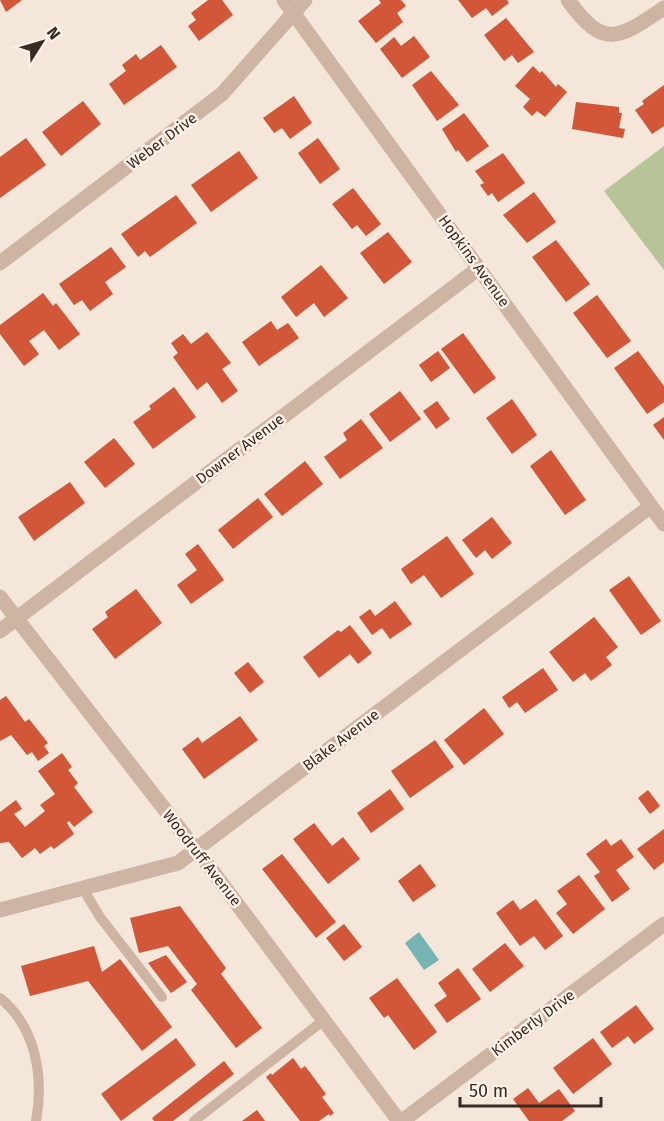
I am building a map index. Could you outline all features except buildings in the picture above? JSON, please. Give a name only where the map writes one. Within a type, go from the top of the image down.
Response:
[{"type":"street","name":"Weber Drive","points":[[0,263],[209,105],[277,34],[288,6],[305,0]]},
{"type":"street","points":[[568,0],[591,28],[604,34],[617,34],[631,30],[664,8]]},
{"type":"street","name":"Hopkins Avenue","points":[[288,6],[664,524]]},
{"type":"street","name":"Downer Avenue","points":[[0,631],[479,268]]},
{"type":"street","name":"Blake Avenue","points":[[0,910],[178,863],[651,506]]},
{"type":"street","name":"Woodruff Avenue","points":[[0,597],[195,852],[214,873],[400,1121]]},
{"type":"street","name":"Kimberly Drive","points":[[400,1121],[664,924]]},
{"type":"lane","points":[[83,888],[100,917],[162,997]]},
{"type":"lane","points":[[0,998],[13,1008],[30,1035],[37,1063],[39,1107],[36,1121]]},
{"type":"lane","points":[[194,1121],[324,1020]]},
{"type":"green space","points":[[664,146],[664,270],[604,191]]},
{"type":"water","points":[[419,932],[439,960],[424,970],[405,943]]}]
